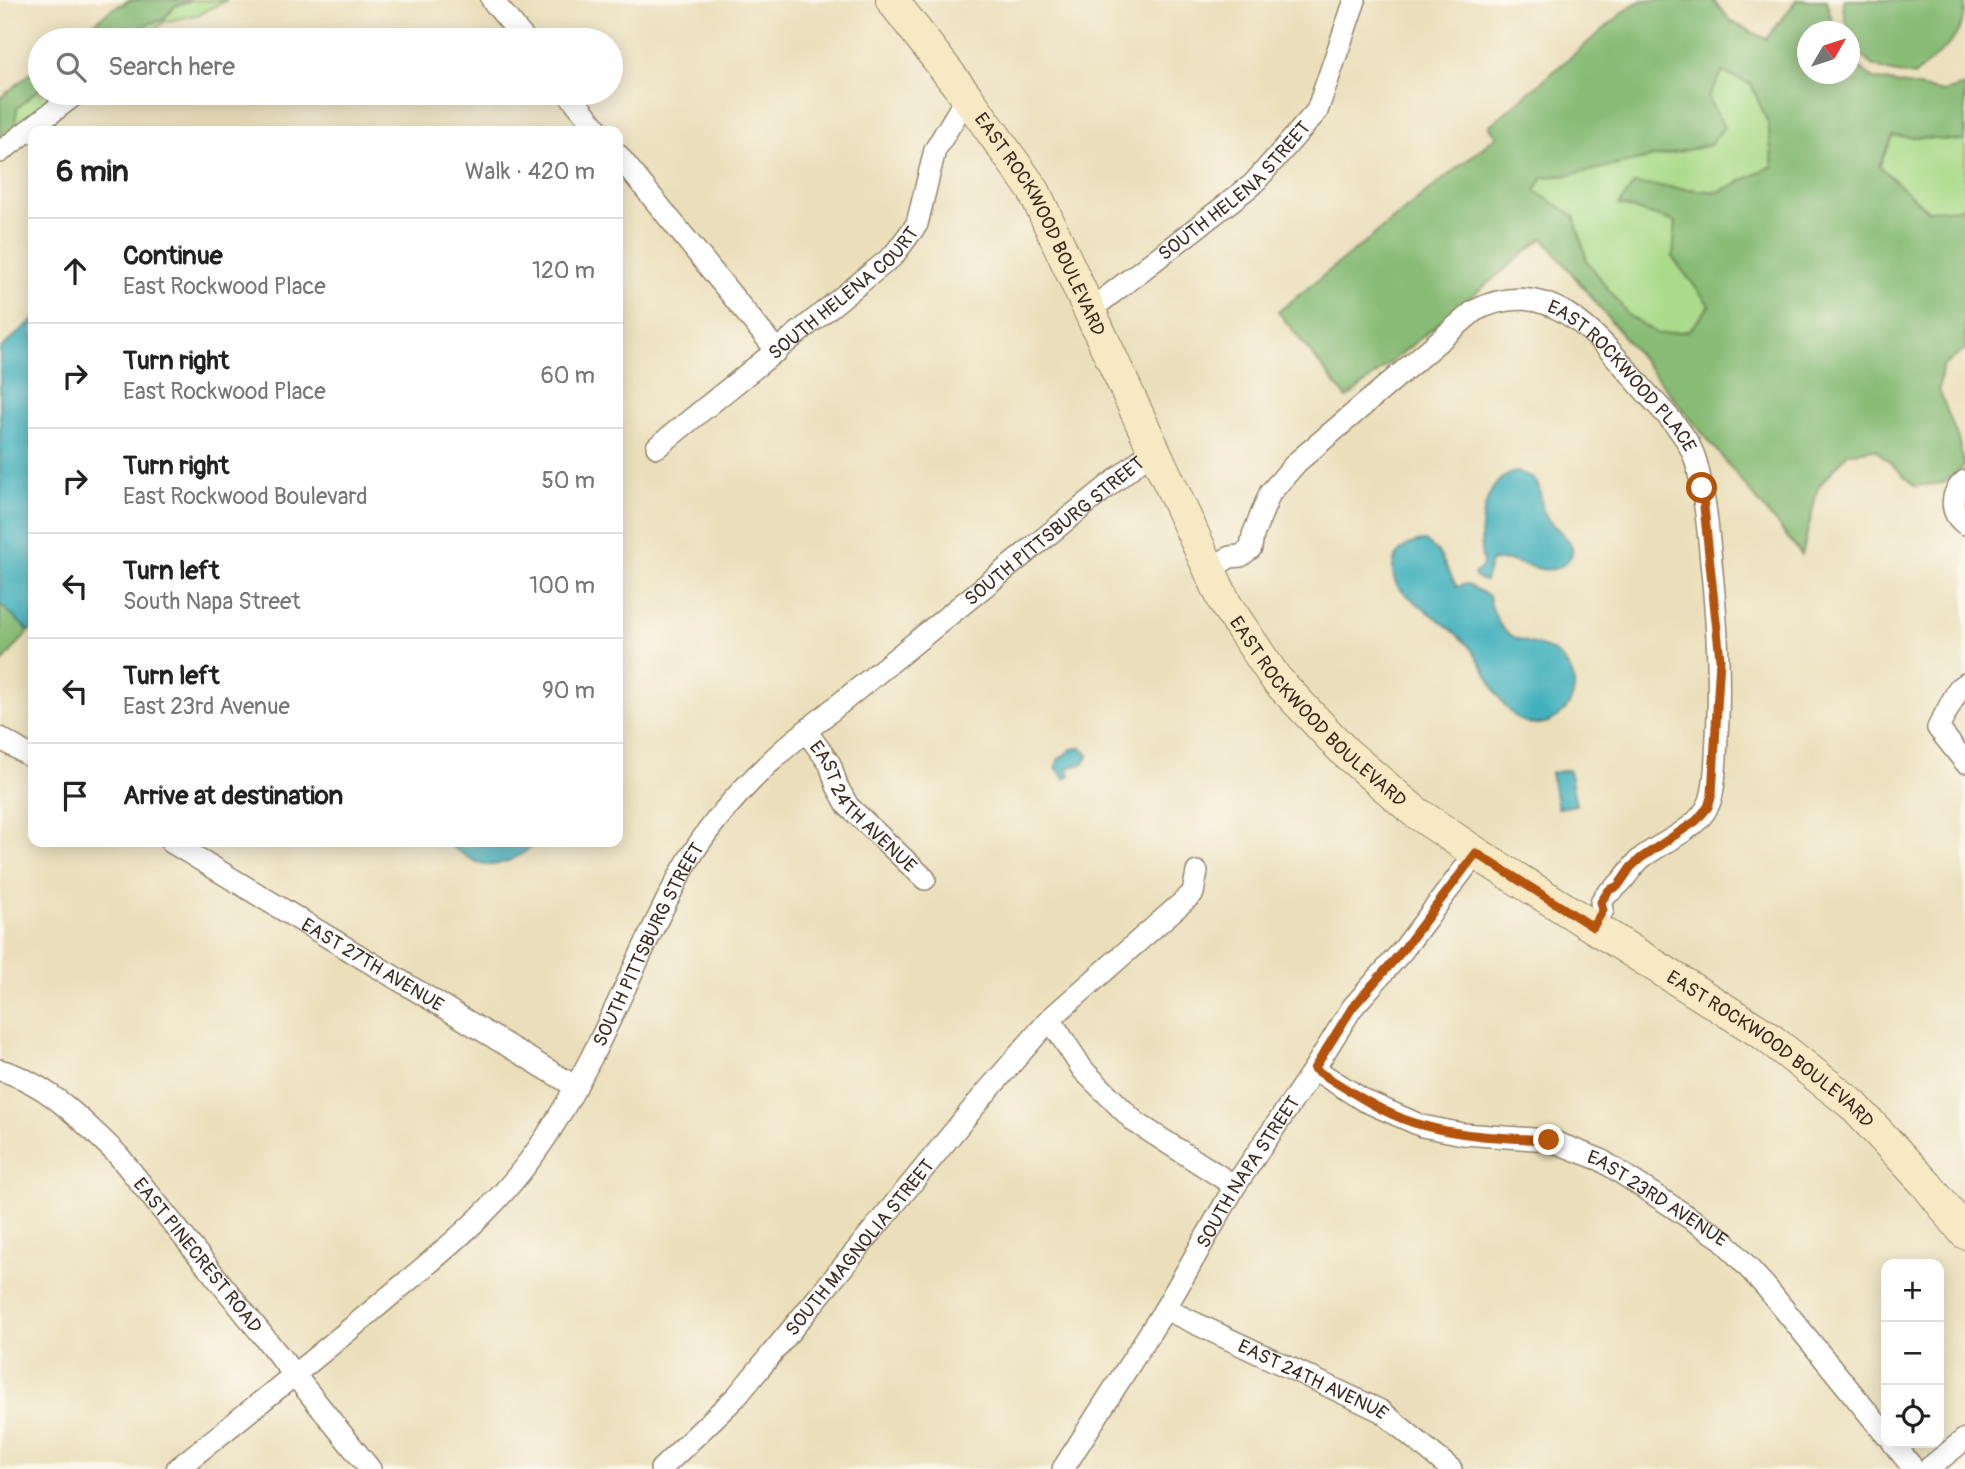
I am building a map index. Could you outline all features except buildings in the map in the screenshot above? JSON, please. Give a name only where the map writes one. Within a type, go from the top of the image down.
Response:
[{"type":"street","points":[[492,0],[515,28]]},
{"type":"street","name":"EAST ROCKWOOD BOULEVARD","points":[[892,0],[967,96],[1034,191],[1154,449],[1220,563],[1226,605],[1276,679],[1345,752],[1404,803],[1476,853],[1598,918],[1765,1035],[1852,1104],[1927,1185],[1965,1233]]},
{"type":"street","name":"SOUTH HELENA STREET","points":[[1089,311],[1252,184],[1317,111],[1355,0]]},
{"type":"street","name":"SOUTH HELENA COURT","points":[[657,447],[893,256],[917,224],[934,150],[967,96]]},
{"type":"street","points":[[33,126],[61,105]]},
{"type":"street","points":[[578,105],[595,126]]},
{"type":"street","points":[[0,152],[28,130]]},
{"type":"street","points":[[623,161],[777,351]]},
{"type":"street","name":"EAST ROCKWOOD PLACE","points":[[1220,563],[1241,556],[1251,548],[1253,535],[1270,493],[1297,462],[1474,311],[1511,299],[1534,302],[1570,315],[1599,338],[1682,433],[1695,460],[1706,517],[1720,659],[1715,770],[1708,807],[1696,821],[1631,867],[1618,886],[1619,897],[1612,909],[1598,918]]},
{"type":"street","name":"SOUTH PITTSBURG STREET","points":[[177,1469],[294,1376],[470,1229],[500,1199],[546,1138],[576,1087],[682,871],[720,816],[768,763],[1154,449]]},
{"type":"street","points":[[1965,481],[1956,489],[1953,505],[1955,513],[1965,524]]},
{"type":"street","points":[[1965,684],[1959,688],[1938,728],[1965,762]]},
{"type":"street","name":"EAST 24TH AVENUE","points":[[806,731],[827,757],[836,786],[848,806],[925,879]]},
{"type":"street","points":[[0,738],[28,755]]},
{"type":"street","name":"EAST 27TH AVENUE","points":[[179,847],[576,1087]]},
{"type":"street","name":"SOUTH NAPA STREET","points":[[1063,1469],[1165,1309],[1235,1186],[1352,1008],[1403,950],[1476,853]]},
{"type":"street","name":"SOUTH MAGNOLIA STREET","points":[[661,1469],[737,1396],[1049,1019],[1193,893],[1196,872]]},
{"type":"street","points":[[1049,1019],[1083,1070],[1135,1122],[1235,1186]]},
{"type":"street","name":"EAST 23RD AVENUE","points":[[1314,1069],[1365,1101],[1422,1126],[1463,1134],[1549,1140],[1601,1160],[1722,1239],[1766,1287],[1881,1429]]},
{"type":"street","name":"EAST PINECREST ROAD","points":[[0,1070],[16,1074],[74,1111],[118,1155],[370,1469]]},
{"type":"street","name":"EAST 24TH AVENUE","points":[[1165,1309],[1381,1411],[1451,1469]]},
{"type":"street","points":[[1928,1469],[1965,1439]]},
{"type":"street","points":[[1897,1448],[1914,1469]]},
{"type":"green space","points":[[130,0],[191,0],[175,6],[163,20],[141,28],[88,28],[112,9]]},
{"type":"green space","points":[[191,0],[227,0],[199,14],[164,22],[156,28],[141,28],[163,20],[175,6]]},
{"type":"green space","points":[[1642,0],[1713,0],[1732,22],[1766,39],[1797,0],[1827,0],[1832,21],[1797,21],[1797,84],[1860,84],[1860,68],[1874,79],[1944,92],[1965,86],[1965,141],[1893,136],[1879,166],[1927,210],[1965,208],[1965,350],[1942,367],[1939,390],[1957,436],[1965,466],[1944,483],[1915,486],[1875,449],[1848,453],[1818,487],[1802,555],[1543,238],[1347,398],[1278,312],[1497,136],[1489,126],[1631,6]],"holes":[[[1722,72],[1751,84],[1768,123],[1773,166],[1719,192],[1634,184],[1619,205],[1676,222],[1673,258],[1710,306],[1689,331],[1658,334],[1629,316],[1587,261],[1574,216],[1535,191],[1543,177],[1569,175],[1710,145],[1724,127],[1708,98]]]},
{"type":"green space","points":[[1843,0],[1965,0],[1961,25],[1950,44],[1914,76],[1881,69],[1871,64],[1860,50],[1860,21],[1847,21]]},
{"type":"green space","points":[[1723,71],[1751,84],[1768,123],[1773,166],[1719,192],[1634,184],[1620,205],[1676,222],[1673,258],[1710,306],[1689,331],[1658,334],[1629,316],[1587,261],[1574,216],[1534,192],[1543,177],[1569,175],[1710,145],[1708,98]]},
{"type":"green space","points":[[28,76],[28,98],[17,108],[14,130],[0,141],[0,98]]},
{"type":"green space","points":[[28,98],[28,105],[42,105],[14,130],[17,108]]},
{"type":"green space","points":[[1893,136],[1965,141],[1965,208],[1927,211],[1879,167]]},
{"type":"green space","points":[[0,604],[28,632],[0,665]]},
{"type":"water","points":[[28,324],[28,630],[0,604],[0,349]]},
{"type":"water","points":[[1516,472],[1527,475],[1538,484],[1546,517],[1567,538],[1572,550],[1564,564],[1548,570],[1510,561],[1491,562],[1485,581],[1476,578],[1474,574],[1483,565],[1481,540],[1486,504],[1497,484]]},
{"type":"water","points":[[1425,541],[1438,552],[1457,587],[1466,584],[1489,596],[1495,616],[1503,629],[1512,636],[1556,654],[1567,665],[1573,677],[1574,690],[1564,712],[1543,724],[1531,724],[1519,719],[1504,704],[1471,649],[1398,587],[1393,570],[1397,556],[1408,545]]},
{"type":"water","points":[[1081,748],[1088,755],[1087,759],[1068,768],[1070,775],[1065,779],[1056,767],[1058,760],[1072,749]]},
{"type":"water","points":[[1569,770],[1576,805],[1558,808],[1551,773]]},
{"type":"water","points":[[452,847],[530,847],[510,860],[493,865],[470,859]]},
{"type":"route","points":[[1549,1140],[1463,1134],[1422,1126],[1365,1101],[1314,1069],[1352,1008],[1403,950],[1476,853],[1593,927],[1603,910],[1601,902],[1609,890],[1618,886],[1631,867],[1696,821],[1708,807],[1715,770],[1720,659],[1702,488]]}]
